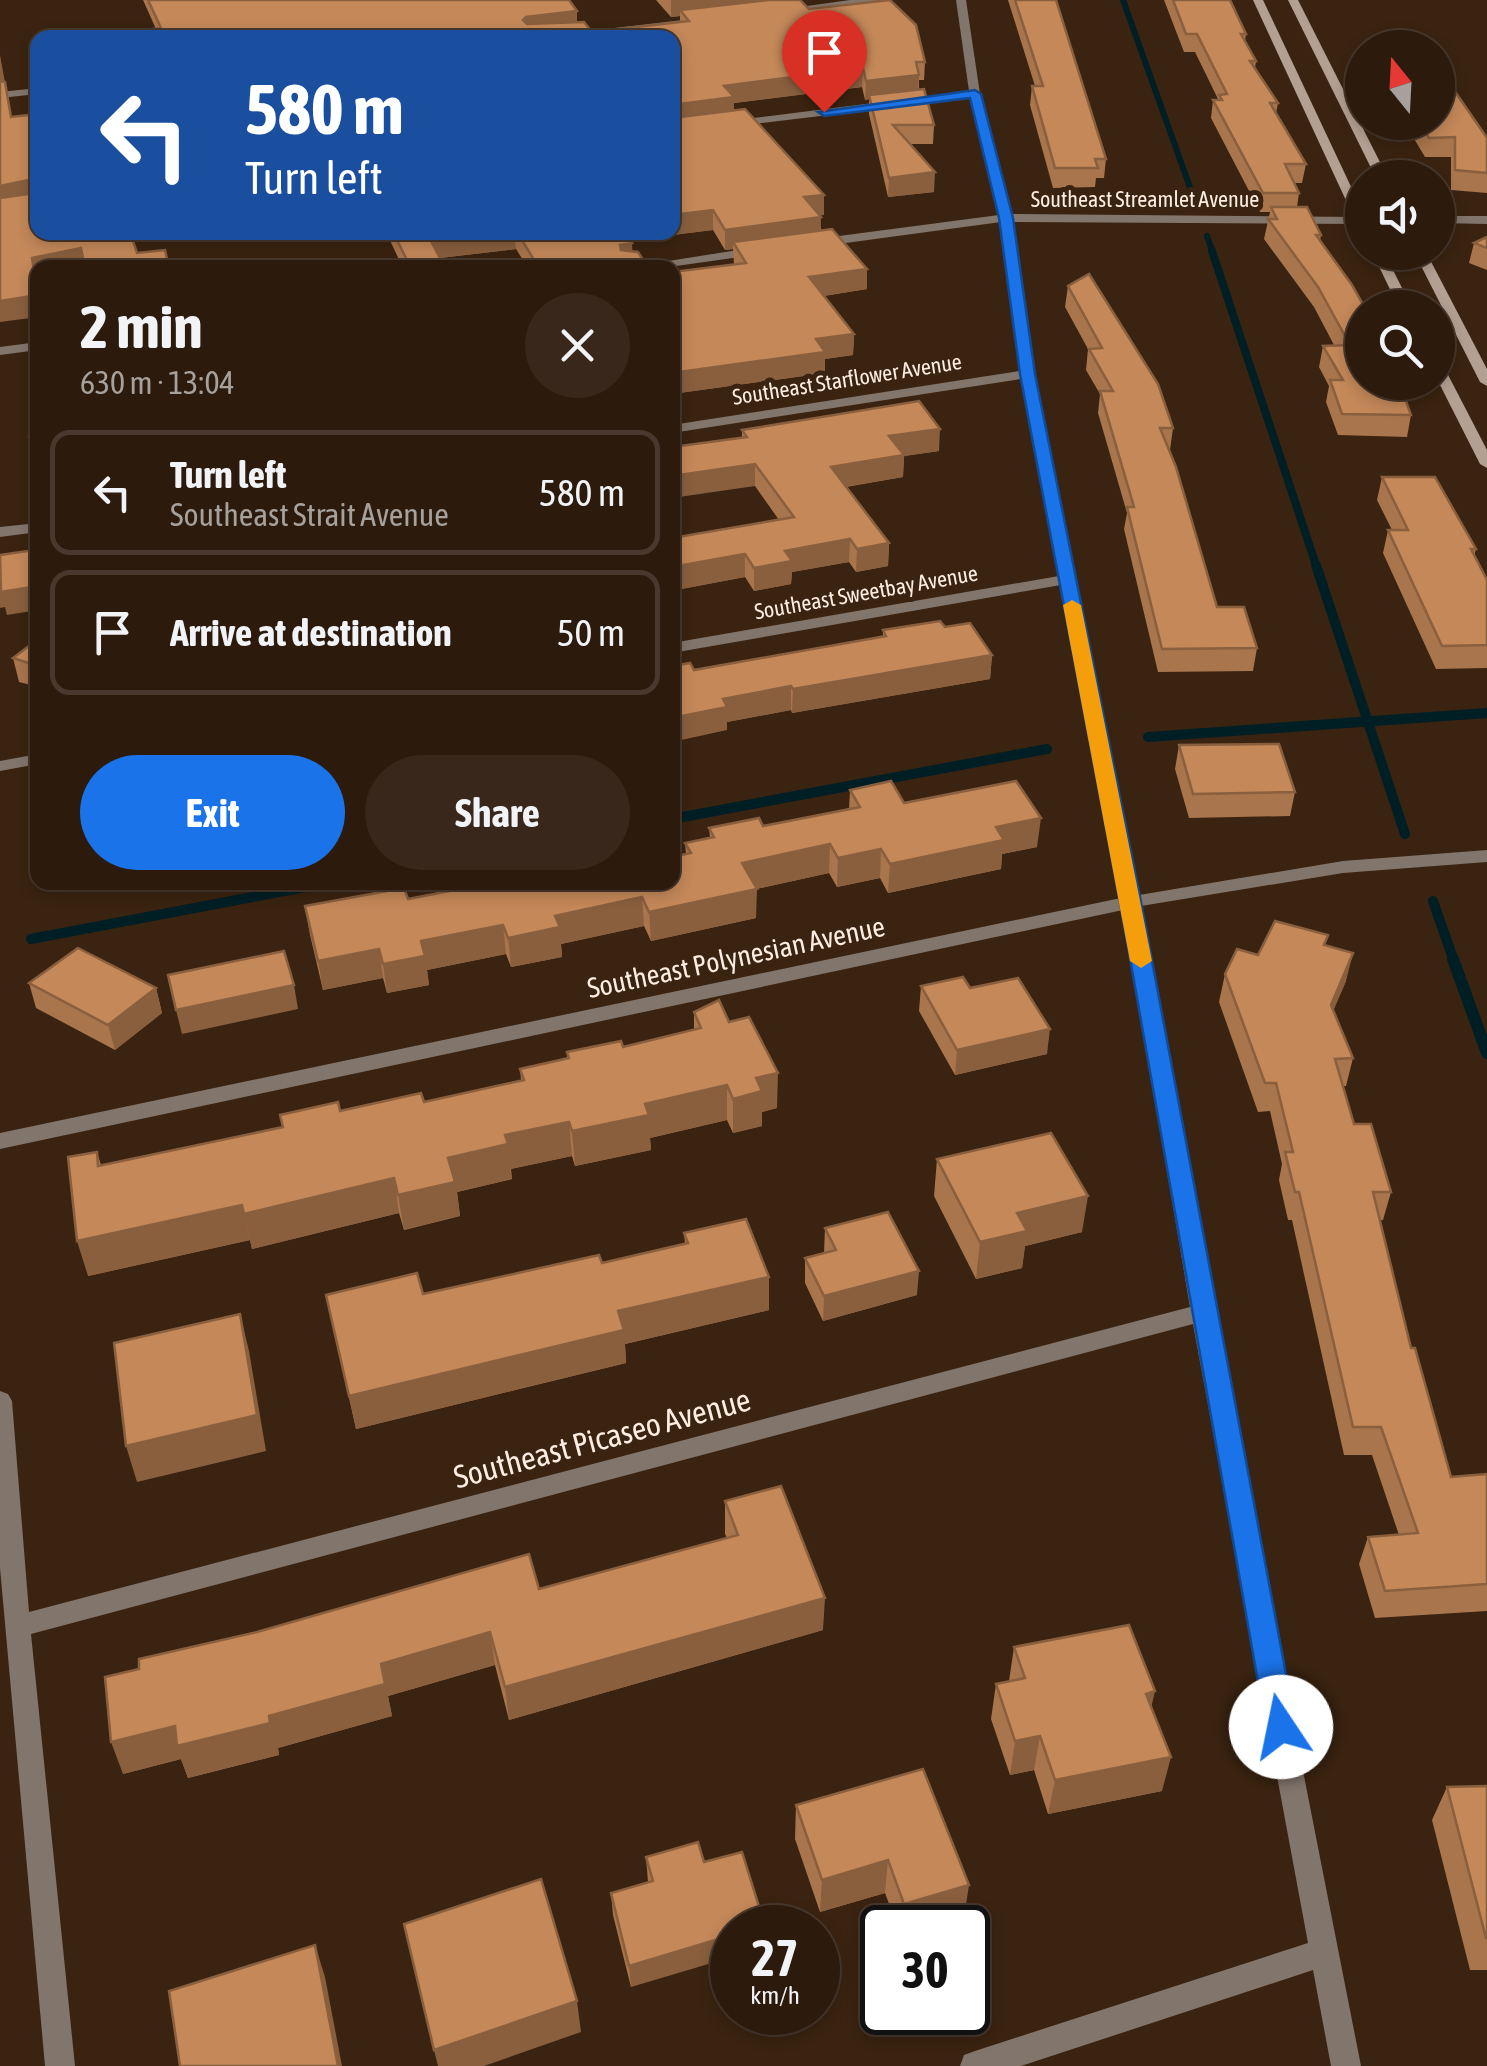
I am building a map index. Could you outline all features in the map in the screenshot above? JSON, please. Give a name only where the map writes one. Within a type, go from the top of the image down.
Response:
[{"type":"street","points":[[763,12],[878,0]]},
{"type":"street","points":[[961,0],[975,94],[1006,218],[1028,374],[1131,902],[1202,1313],[1346,2066]]},
{"type":"street","points":[[1258,0],[1345,185]]},
{"type":"street","points":[[1293,0],[1373,160]]},
{"type":"street","points":[[606,30],[725,17]]},
{"type":"street","points":[[0,95],[30,92]]},
{"type":"street","points":[[710,126],[975,94]]},
{"type":"street","name":"Southeast Streamlet Avenue","points":[[808,244],[1006,218],[1345,221]]},
{"type":"street","points":[[1455,220],[1487,220]]},
{"type":"street","points":[[680,261],[769,249]]},
{"type":"street","points":[[1430,270],[1483,367],[1487,382]]},
{"type":"street","points":[[0,351],[30,347]]},
{"type":"street","name":"Southeast Starflower Avenue","points":[[680,428],[1028,374]]},
{"type":"street","points":[[1454,400],[1487,464]]},
{"type":"street","points":[[0,532],[30,527]]},
{"type":"street","name":"Southeast Sweetbay Avenue","points":[[680,647],[1066,579]]},
{"type":"street","points":[[0,766],[30,760]]},
{"type":"street","name":"Southeast Polynesian Avenue","points":[[0,1140],[1131,902],[1343,867],[1487,856]]},
{"type":"street","name":"Southeast Picaseo Avenue","points":[[17,1626],[1202,1313]]},
{"type":"street","points":[[0,1401],[17,1626],[60,2066]]},
{"type":"street","points":[[975,2066],[1324,1952]]},
{"type":"building","points":[[148,0],[569,0],[577,11],[523,20],[527,24],[584,22],[590,30],[144,30],[161,28]]},
{"type":"building","points":[[768,0],[800,0],[809,9],[890,0],[916,25],[925,62],[916,62],[919,75],[866,81],[863,68],[724,86],[734,97],[680,104],[680,30],[610,30],[689,21],[680,10]]},
{"type":"building","points":[[1015,0],[1056,0],[1106,159],[1095,159],[1098,168],[1055,168],[1032,86],[1043,86]]},
{"type":"building","points":[[1173,0],[1230,0],[1246,34],[1241,34],[1256,61],[1250,61],[1278,103],[1270,103],[1306,164],[1285,164],[1299,193],[1263,193],[1213,100],[1222,100],[1219,95],[1227,94],[1197,34],[1186,34]]},
{"type":"building","points":[[0,81],[5,82],[11,117],[30,115],[30,180],[0,186]]},
{"type":"building","points":[[924,89],[934,125],[893,125],[935,172],[889,178],[869,95]]},
{"type":"building","points":[[1455,92],[1487,138],[1487,173],[1455,170]]},
{"type":"building","points":[[745,109],[824,195],[804,197],[821,217],[725,230],[713,210],[680,214],[680,117]]},
{"type":"building","points":[[30,194],[30,240],[133,240],[137,253],[165,250],[167,260],[83,260],[81,248],[32,258],[30,296],[0,301],[0,198]]},
{"type":"building","points":[[1271,207],[1307,207],[1321,235],[1316,235],[1355,290],[1345,290],[1345,336],[1318,287],[1268,219],[1277,219]]},
{"type":"building","points":[[832,229],[867,269],[809,277],[854,334],[816,339],[825,352],[680,372],[680,271],[746,263],[733,242]]},
{"type":"building","points":[[1487,237],[1487,248],[1474,243]]},
{"type":"building","points":[[397,240],[431,240],[441,260],[407,260]]},
{"type":"building","points":[[522,240],[630,240],[632,243],[620,245],[621,250],[638,252],[643,260],[534,260]]},
{"type":"building","points":[[1089,274],[1158,384],[1173,428],[1160,428],[1176,467],[1217,607],[1244,607],[1257,648],[1162,649],[1127,507],[1134,507],[1100,391],[1113,391],[1089,349],[1102,348],[1068,286]]},
{"type":"building","points":[[1345,345],[1345,400],[1406,400],[1411,415],[1342,414],[1330,380],[1343,380],[1323,346]]},
{"type":"building","points":[[919,401],[940,429],[889,436],[904,455],[831,467],[889,543],[857,549],[850,539],[785,551],[792,561],[754,568],[745,554],[680,566],[680,537],[794,517],[755,464],[680,475],[680,446],[747,437],[742,430]]},
{"type":"building","points":[[1382,477],[1435,477],[1476,549],[1471,549],[1487,580],[1487,645],[1442,646],[1388,530],[1408,530]]},
{"type":"building","points":[[30,551],[30,587],[1,592],[0,555]]},
{"type":"building","points":[[940,621],[945,627],[970,623],[992,655],[723,699],[727,707],[680,716],[680,665],[690,663],[694,670],[886,636],[883,630]]},
{"type":"building","points":[[30,645],[30,663],[13,658]]},
{"type":"building","points":[[1279,744],[1295,792],[1193,794],[1179,745]]},
{"type":"building","points":[[891,781],[904,803],[1016,781],[1041,818],[996,827],[1004,840],[890,864],[881,849],[838,858],[830,844],[742,863],[757,889],[649,912],[642,897],[555,916],[560,927],[508,938],[503,925],[421,941],[425,956],[383,964],[379,949],[318,961],[305,906],[393,890],[405,890],[408,899],[455,890],[680,890],[680,855],[691,853],[685,843],[714,837],[709,828],[759,818],[763,826],[860,807],[850,790]]},
{"type":"building","points":[[1275,921],[1328,935],[1324,945],[1353,953],[1331,1005],[1353,1058],[1335,1059],[1354,1124],[1371,1124],[1391,1192],[1373,1192],[1411,1348],[1415,1348],[1451,1477],[1487,1474],[1487,1584],[1385,1591],[1368,1537],[1418,1533],[1381,1427],[1353,1427],[1299,1192],[1295,1192],[1285,1152],[1293,1152],[1276,1083],[1265,1083],[1225,974],[1237,949],[1258,955]]},
{"type":"building","points":[[78,948],[156,988],[108,1025],[29,983]]},
{"type":"building","points":[[284,951],[294,985],[176,1010],[168,975]]},
{"type":"building","points":[[963,977],[970,988],[1018,978],[1050,1029],[957,1050],[921,986]]},
{"type":"building","points":[[719,1000],[729,1022],[749,1017],[778,1073],[756,1078],[762,1091],[733,1099],[727,1085],[645,1104],[649,1115],[572,1131],[569,1122],[505,1135],[508,1144],[448,1158],[455,1182],[398,1195],[394,1178],[244,1214],[242,1205],[77,1241],[68,1157],[97,1152],[98,1166],[283,1127],[280,1115],[338,1102],[340,1111],[421,1093],[424,1102],[524,1080],[520,1069],[569,1058],[567,1052],[621,1041],[623,1047],[701,1028],[694,1012]]},
{"type":"building","points":[[1051,1133],[1088,1196],[1017,1213],[1027,1231],[980,1242],[937,1159]]},
{"type":"building","points":[[888,1212],[919,1271],[824,1296],[805,1258],[836,1250],[825,1228]]},
{"type":"building","points":[[746,1219],[769,1277],[618,1311],[624,1330],[349,1396],[326,1295],[417,1273],[423,1294],[599,1255],[602,1263],[688,1243],[684,1233]]},
{"type":"building","points":[[240,1314],[257,1415],[126,1446],[114,1343]]},
{"type":"building","points":[[781,1486],[825,1598],[505,1687],[490,1632],[381,1664],[385,1684],[269,1716],[270,1723],[177,1746],[175,1726],[111,1742],[105,1677],[139,1669],[139,1659],[257,1632],[529,1554],[539,1589],[738,1535],[725,1501]]},
{"type":"building","points":[[1129,1625],[1155,1691],[1146,1694],[1171,1757],[1055,1780],[1040,1736],[1015,1741],[996,1684],[1025,1678],[1014,1647]]},
{"type":"building","points":[[923,1769],[969,1885],[904,1904],[888,1860],[822,1880],[796,1805]]},
{"type":"building","points":[[1487,1786],[1487,1938],[1486,1938],[1447,1787]]},
{"type":"building","points":[[698,1842],[704,1862],[742,1852],[758,1905],[710,1905],[710,1942],[629,1966],[611,1893],[653,1881],[646,1857]]},
{"type":"building","points":[[541,1879],[577,2001],[434,2050],[404,1924]]},
{"type":"building","points":[[315,1945],[338,2066],[180,2066],[169,1991]]},
{"type":"waterway","points":[[1123,0],[1196,204]]},
{"type":"waterway","points":[[1207,236],[1213,253]]},
{"type":"waterway","points":[[1212,251],[1317,568]]},
{"type":"waterway","points":[[1316,565],[1368,721]]},
{"type":"waterway","points":[[1368,721],[1487,713]]},
{"type":"waterway","points":[[1148,737],[1368,721]]},
{"type":"waterway","points":[[1368,721],[1405,834]]},
{"type":"waterway","points":[[680,818],[1047,749]]},
{"type":"waterway","points":[[31,939],[290,890]]},
{"type":"waterway","points":[[1433,901],[1454,961]]},
{"type":"waterway","points":[[1453,959],[1487,1053]]},
{"type":"slow traffic","points":[[1072,605],[1141,961]]},
{"type":"route","points":[[824,112],[975,94],[1006,218],[1028,374],[1131,902],[1202,1313],[1281,1727]]}]
